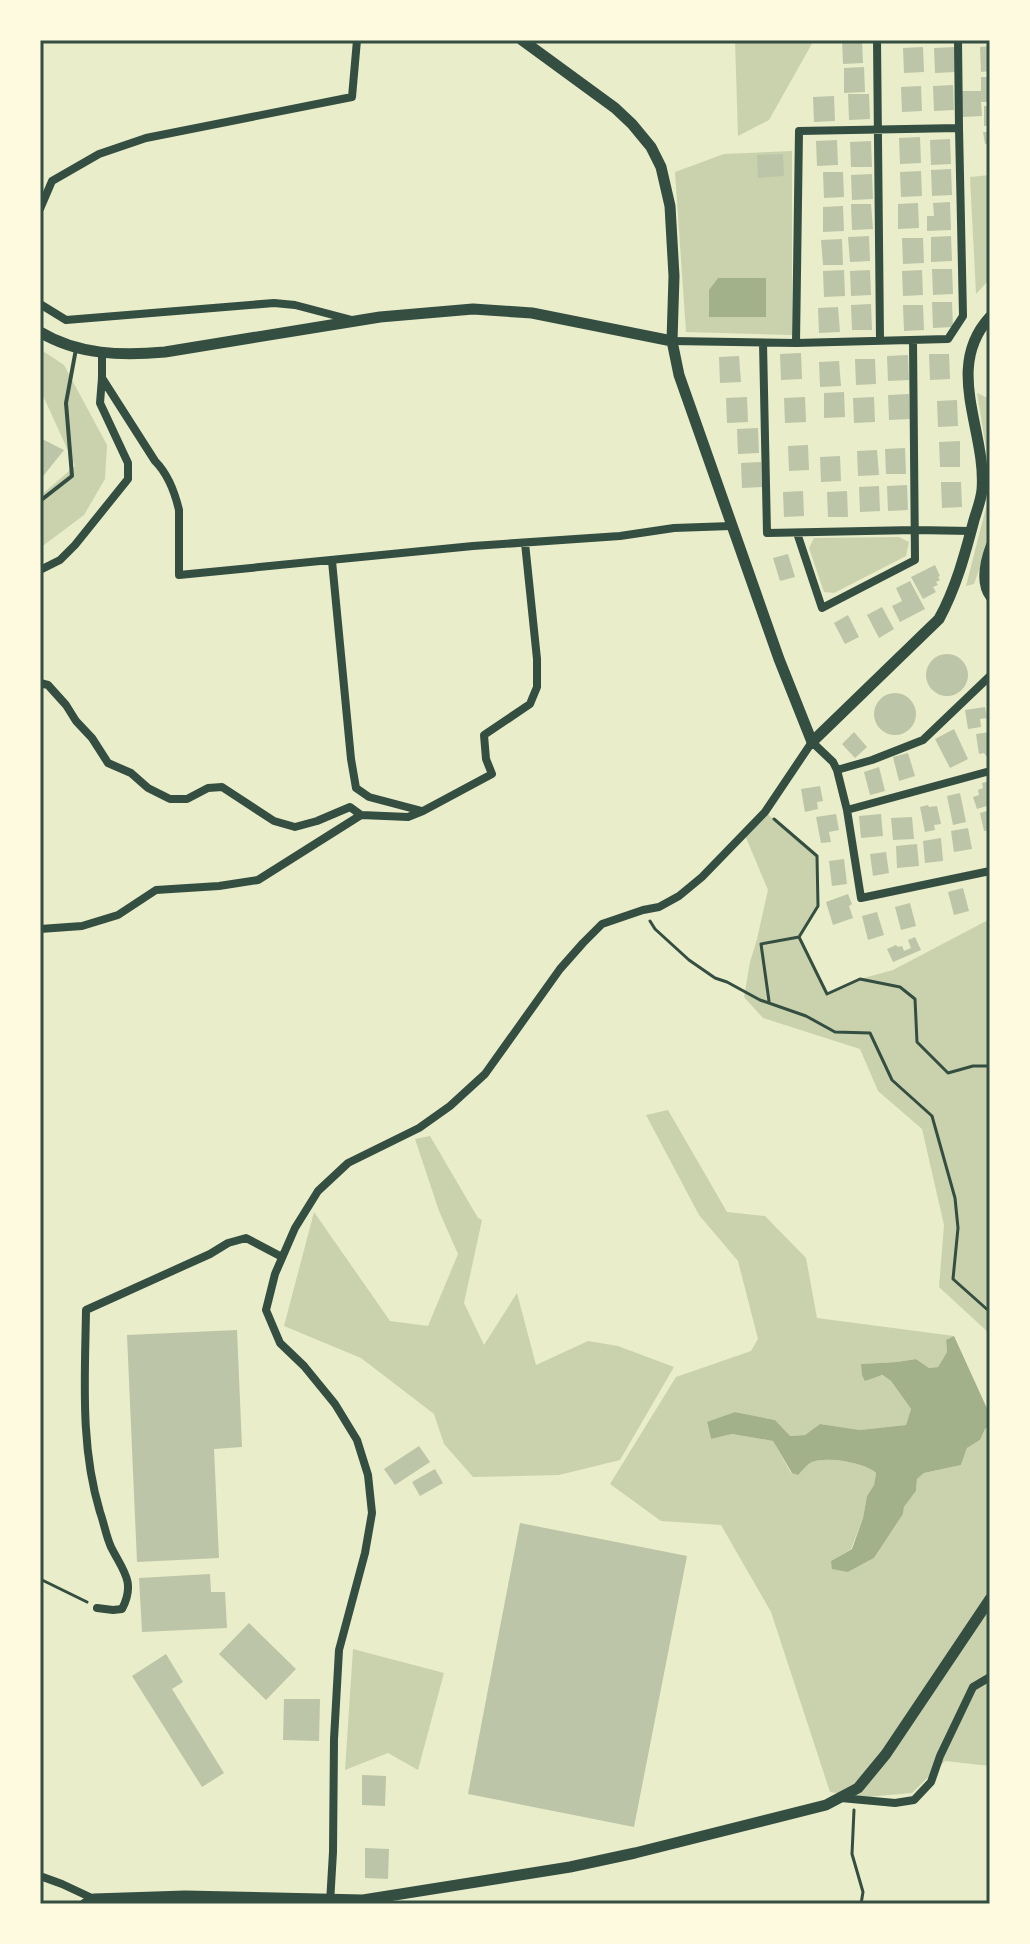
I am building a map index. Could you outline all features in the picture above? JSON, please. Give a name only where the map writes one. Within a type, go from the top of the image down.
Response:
[{"type":"street","points":[[40,209],[52,181],[99,154],[146,138],[352,97],[357,40]]},
{"type":"street","points":[[523,40],[615,108],[638,129],[661,167],[670,206],[674,276],[672,341],[679,375],[779,659],[812,742],[837,770],[847,810],[861,898],[990,871]]},
{"type":"street","points":[[877,40],[880,340]]},
{"type":"street","points":[[40,332],[102,353],[130,355],[416,313],[473,309],[515,311],[672,341],[796,343],[948,339],[963,316],[958,40]]},
{"type":"street","points":[[796,343],[799,131],[959,128]]},
{"type":"street","points":[[40,304],[66,320],[274,303],[295,305],[357,322]]},
{"type":"street","points":[[330,1902],[339,1650],[365,1553],[372,1513],[368,1475],[357,1440],[335,1404],[304,1366],[280,1343],[266,1310],[282,1257],[295,1228],[318,1191],[348,1163],[419,1128],[450,1106],[485,1074],[560,969],[602,924],[659,907],[679,896],[702,877],[765,812],[812,742],[939,619],[952,595],[982,491],[981,462],[967,382],[970,350],[990,317]]},
{"type":"street","points":[[797,533],[822,608],[915,560],[913,340]]},
{"type":"street","points":[[763,343],[767,533],[971,531]]},
{"type":"street","points":[[40,570],[60,560],[75,545],[128,479],[128,463],[100,403],[102,353]]},
{"type":"street","points":[[102,378],[163,469],[177,501],[179,575],[473,546],[620,536],[674,528],[731,526]]},
{"type":"street","points":[[40,683],[48,685],[66,705],[108,763],[131,773],[148,788],[170,799],[187,799],[208,788],[222,787],[274,821],[295,827],[350,807],[361,815],[408,817],[492,774],[486,759],[484,735],[530,704],[537,687],[537,659],[525,543]]},
{"type":"street","points":[[990,545],[983,577],[990,598]]},
{"type":"street","points":[[332,561],[356,788],[369,797],[423,811]]},
{"type":"street","points":[[837,770],[923,740],[990,676]]},
{"type":"street","points":[[847,810],[990,771]]},
{"type":"street","points":[[40,929],[82,926],[118,915],[156,890],[258,880],[361,815]]},
{"type":"street","points":[[97,1608],[122,1609],[129,1595],[129,1581],[109,1543],[88,1460],[84,1414],[86,1310],[228,1243],[246,1238],[282,1257]]},
{"type":"street","points":[[40,1876],[62,1884],[90,1902],[185,1896],[330,1902],[363,1900],[570,1867],[809,1810],[858,1788],[886,1754],[990,1599]]},
{"type":"street","points":[[841,1798],[895,1803],[914,1800],[931,1782],[973,1687],[990,1677]]},
{"type":"lane","points":[[40,501],[72,476],[66,403],[76,346]]},
{"type":"path","points":[[765,812],[817,856],[818,906],[799,937],[761,944],[769,1003]]},
{"type":"path","points":[[643,910],[655,929],[689,960],[715,978],[760,1000],[806,1016],[835,1032],[870,1033],[892,1080],[932,1116],[955,1198],[958,1228],[953,1279],[990,1312]]},
{"type":"path","points":[[799,937],[827,994],[860,979],[900,987],[915,999],[917,1042],[948,1073],[973,1066],[990,1066]]},
{"type":"path","points":[[40,1579],[97,1608]]},
{"type":"path","points":[[854,1799],[852,1854],[863,1892],[861,1904]]},
{"type":"shaded area","points":[[735,40],[814,40],[769,120],[738,136]]},
{"type":"shaded area","points":[[792,151],[792,335],[686,332],[675,172],[724,154]]},
{"type":"shaded area","points":[[990,175],[990,279],[976,294],[970,177]]},
{"type":"shaded area","points":[[718,278],[766,278],[766,317],[709,317],[709,290]]},
{"type":"shaded area","points":[[40,349],[64,365],[107,445],[105,479],[84,515],[40,548],[40,496],[75,466],[40,389]]},
{"type":"shaded area","points":[[977,393],[990,399],[990,473]]},
{"type":"shaded area","points":[[990,492],[990,538],[974,584],[966,586]]},
{"type":"shaded area","points":[[899,537],[909,542],[906,556],[834,593],[824,592],[809,548],[814,538]]},
{"type":"shaded area","points":[[765,812],[817,856],[818,906],[799,937],[827,994],[860,979],[893,970],[990,919],[990,1334],[939,1287],[944,1225],[922,1129],[878,1091],[860,1049],[763,1018],[744,997],[768,890],[744,833]]},
{"type":"shaded area","points":[[668,1110],[727,1212],[765,1216],[806,1258],[817,1318],[954,1336],[946,1340],[947,1352],[938,1367],[929,1368],[916,1359],[862,1364],[891,1381],[911,1409],[906,1425],[860,1430],[820,1424],[805,1435],[789,1436],[775,1420],[735,1412],[707,1423],[711,1439],[732,1434],[773,1441],[791,1473],[814,1461],[829,1460],[856,1463],[876,1473],[851,1549],[831,1561],[848,1572],[874,1558],[916,1491],[917,1479],[924,1473],[961,1465],[967,1448],[980,1440],[985,1429],[990,1429],[990,1766],[945,1761],[912,1793],[867,1797],[830,1792],[771,1612],[721,1525],[661,1521],[610,1484],[676,1377],[751,1351],[758,1339],[738,1261],[699,1215],[646,1115]]},
{"type":"shaded area","points":[[430,1136],[482,1220],[464,1303],[484,1345],[517,1293],[536,1365],[588,1341],[618,1346],[674,1367],[620,1460],[559,1475],[473,1477],[444,1444],[434,1414],[361,1358],[284,1326],[314,1212],[390,1321],[428,1326],[458,1254],[439,1211],[415,1139]]},
{"type":"shaded area","points":[[954,1336],[990,1415],[990,1427],[985,1429],[980,1440],[967,1448],[961,1465],[924,1473],[917,1479],[916,1491],[874,1558],[848,1572],[832,1569],[831,1561],[852,1549],[876,1473],[855,1464],[819,1460],[810,1463],[798,1475],[792,1473],[773,1441],[732,1434],[711,1439],[707,1422],[735,1412],[775,1420],[790,1436],[805,1435],[820,1424],[860,1430],[906,1425],[911,1409],[891,1381],[882,1375],[865,1381],[861,1364],[916,1359],[929,1368],[938,1367],[947,1352],[946,1340]]},
{"type":"shaded area","points":[[353,1649],[444,1673],[418,1770],[388,1753],[345,1770]]},
{"type":"building","points":[[842,40],[862,40],[863,63],[843,64]]},
{"type":"building","points":[[990,46],[990,71],[981,72],[980,47]]},
{"type":"building","points":[[923,47],[924,72],[904,73],[903,48]]},
{"type":"building","points":[[955,47],[956,72],[935,73],[934,48]]},
{"type":"building","points":[[864,67],[865,92],[844,93],[844,68]]},
{"type":"building","points":[[981,77],[990,77],[990,102],[981,102],[982,116],[962,117],[960,91],[981,91]]},
{"type":"building","points":[[953,85],[954,110],[934,111],[933,86]]},
{"type":"building","points":[[921,86],[922,111],[902,112],[901,87]]},
{"type":"building","points":[[848,94],[869,94],[870,119],[849,120]]},
{"type":"building","points":[[834,96],[835,121],[814,122],[813,97]]},
{"type":"building","points":[[984,106],[990,106],[990,126],[984,126]]},
{"type":"building","points":[[983,132],[990,132],[990,143],[985,144]]},
{"type":"building","points":[[920,137],[921,163],[900,164],[899,138]]},
{"type":"building","points":[[950,139],[951,164],[931,165],[930,140]]},
{"type":"building","points":[[837,140],[838,165],[817,166],[816,141]]},
{"type":"building","points":[[871,141],[872,167],[851,167],[850,142]]},
{"type":"building","points":[[783,154],[784,176],[758,178],[757,155]]},
{"type":"building","points":[[951,169],[952,195],[932,196],[931,170]]},
{"type":"building","points":[[921,171],[922,196],[901,197],[900,172]]},
{"type":"building","points":[[823,172],[843,172],[844,197],[824,198]]},
{"type":"building","points":[[872,174],[873,199],[852,200],[851,175]]},
{"type":"building","points":[[950,202],[951,230],[927,231],[927,216],[934,216],[933,203]]},
{"type":"building","points":[[918,203],[919,228],[898,229],[898,204]]},
{"type":"building","points":[[851,204],[871,204],[873,229],[852,230]]},
{"type":"building","points":[[843,206],[844,231],[823,232],[823,207]]},
{"type":"building","points":[[869,236],[870,261],[850,262],[848,237]]},
{"type":"building","points":[[951,236],[952,261],[931,262],[931,237]]},
{"type":"building","points":[[902,238],[923,238],[924,263],[903,264]]},
{"type":"building","points":[[842,239],[843,265],[823,265],[821,240]]},
{"type":"building","points":[[932,269],[952,269],[953,294],[933,295]]},
{"type":"building","points":[[844,270],[845,296],[824,297],[823,271]]},
{"type":"building","points":[[870,270],[871,295],[851,296],[850,271]]},
{"type":"building","points":[[922,270],[923,295],[903,296],[902,271]]},
{"type":"building","points":[[932,302],[952,302],[953,327],[933,328]]},
{"type":"building","points":[[871,304],[872,330],[852,330],[851,305]]},
{"type":"building","points":[[903,305],[923,305],[924,330],[904,331]]},
{"type":"building","points":[[838,307],[840,332],[819,333],[818,308]]},
{"type":"building","points":[[801,353],[802,379],[781,380],[780,354]]},
{"type":"building","points":[[929,354],[949,354],[950,379],[930,380]]},
{"type":"building","points":[[908,355],[909,380],[888,381],[887,356]]},
{"type":"building","points":[[739,356],[741,382],[720,383],[719,357]]},
{"type":"building","points":[[855,359],[875,359],[876,384],[856,385]]},
{"type":"building","points":[[839,361],[841,386],[820,387],[819,362]]},
{"type":"building","points":[[844,392],[845,417],[824,418],[824,393]]},
{"type":"building","points":[[909,394],[910,419],[889,420],[888,395]]},
{"type":"building","points":[[747,397],[748,422],[727,423],[726,398]]},
{"type":"building","points":[[805,397],[806,422],[785,423],[784,398]]},
{"type":"building","points":[[874,397],[875,422],[854,423],[853,398]]},
{"type":"building","points":[[957,400],[958,426],[938,427],[937,401]]},
{"type":"building","points":[[758,428],[759,453],[738,454],[737,429]]},
{"type":"building","points":[[40,438],[64,450],[40,480]]},
{"type":"building","points":[[960,441],[960,467],[940,467],[939,442]]},
{"type":"building","points":[[808,445],[809,470],[789,471],[788,446]]},
{"type":"building","points":[[905,448],[906,474],[886,474],[885,449]]},
{"type":"building","points":[[877,450],[879,475],[858,476],[857,451]]},
{"type":"building","points":[[840,456],[841,481],[821,482],[820,457]]},
{"type":"building","points":[[761,462],[762,487],[742,488],[741,463]]},
{"type":"building","points":[[941,482],[961,482],[962,507],[942,508]]},
{"type":"building","points":[[907,485],[908,510],[888,511],[887,486]]},
{"type":"building","points":[[879,486],[880,511],[860,512],[859,487]]},
{"type":"building","points":[[803,491],[804,516],[784,517],[783,492]]},
{"type":"building","points":[[847,491],[848,517],[828,517],[827,492]]},
{"type":"building","points":[[788,554],[795,577],[780,581],[773,558]]},
{"type":"building","points":[[935,565],[940,576],[936,582],[938,585],[933,587],[936,592],[923,599],[911,577]]},
{"type":"building","points":[[910,581],[925,609],[900,622],[892,606],[902,601],[896,588]]},
{"type":"building","points":[[882,607],[894,629],[879,638],[867,615]]},
{"type":"building","points":[[848,615],[859,637],[845,644],[834,623]]},
{"type":"building","points":[[947,654],[962,660],[968,675],[962,690],[947,696],[932,690],[926,675],[932,660]]},
{"type":"building","points":[[895,693],[910,699],[916,714],[910,729],[895,735],[880,729],[874,714],[880,699]]},
{"type":"building","points":[[985,707],[987,718],[980,719],[981,727],[968,729],[965,710]]},
{"type":"building","points":[[954,729],[968,759],[950,768],[935,739]]},
{"type":"building","points":[[854,732],[867,747],[855,758],[842,744]]},
{"type":"building","points":[[990,732],[990,755],[979,754],[976,734]]},
{"type":"building","points":[[908,753],[915,776],[899,781],[893,757]]},
{"type":"building","points":[[879,767],[885,791],[870,795],[864,772]]},
{"type":"building","points":[[990,781],[990,805],[977,809],[973,797],[979,795],[982,783]]},
{"type":"building","points":[[820,786],[823,801],[817,802],[818,809],[805,812],[801,789]]},
{"type":"building","points":[[960,793],[966,822],[953,825],[947,796]]},
{"type":"building","points":[[937,806],[941,824],[934,825],[935,830],[925,832],[920,807]]},
{"type":"building","points":[[990,810],[990,830],[984,831],[980,813]]},
{"type":"building","points":[[836,814],[839,830],[829,832],[831,842],[821,843],[816,817]]},
{"type":"building","points":[[881,814],[883,836],[861,838],[859,816]]},
{"type":"building","points":[[912,817],[914,839],[893,840],[891,818]]},
{"type":"building","points":[[968,828],[972,849],[954,852],[951,831]]},
{"type":"building","points":[[941,838],[943,861],[925,863],[923,841]]},
{"type":"building","points":[[917,844],[919,866],[897,868],[896,846]]},
{"type":"building","points":[[886,852],[889,873],[873,876],[870,854]]},
{"type":"building","points":[[844,859],[847,884],[832,886],[829,861]]},
{"type":"building","points":[[963,888],[969,911],[954,915],[948,892]]},
{"type":"building","points":[[848,894],[853,918],[833,925],[826,902]]},
{"type":"building","points":[[910,903],[916,926],[901,930],[895,907]]},
{"type":"building","points":[[877,912],[884,935],[868,940],[862,916]]},
{"type":"building","points":[[915,937],[921,950],[893,962],[887,949],[896,945],[902,946],[904,951],[911,948],[908,940]]},
{"type":"building","points":[[237,1330],[242,1447],[214,1449],[219,1558],[137,1562],[127,1335]]},
{"type":"building","points":[[419,1446],[430,1462],[395,1485],[384,1469]]},
{"type":"building","points":[[435,1469],[443,1483],[420,1496],[412,1482]]},
{"type":"building","points":[[520,1523],[687,1556],[634,1827],[468,1794]]},
{"type":"building","points":[[210,1574],[211,1592],[225,1592],[227,1628],[142,1632],[139,1578]]},
{"type":"building","points":[[249,1623],[296,1669],[266,1700],[219,1654]]},
{"type":"building","points":[[166,1654],[183,1682],[172,1689],[224,1773],[202,1787],[132,1676]]},
{"type":"building","points":[[284,1699],[320,1699],[319,1741],[283,1740]]},
{"type":"building","points":[[362,1775],[386,1776],[385,1806],[362,1805]]},
{"type":"building","points":[[365,1848],[389,1849],[388,1879],[365,1878]]}]
